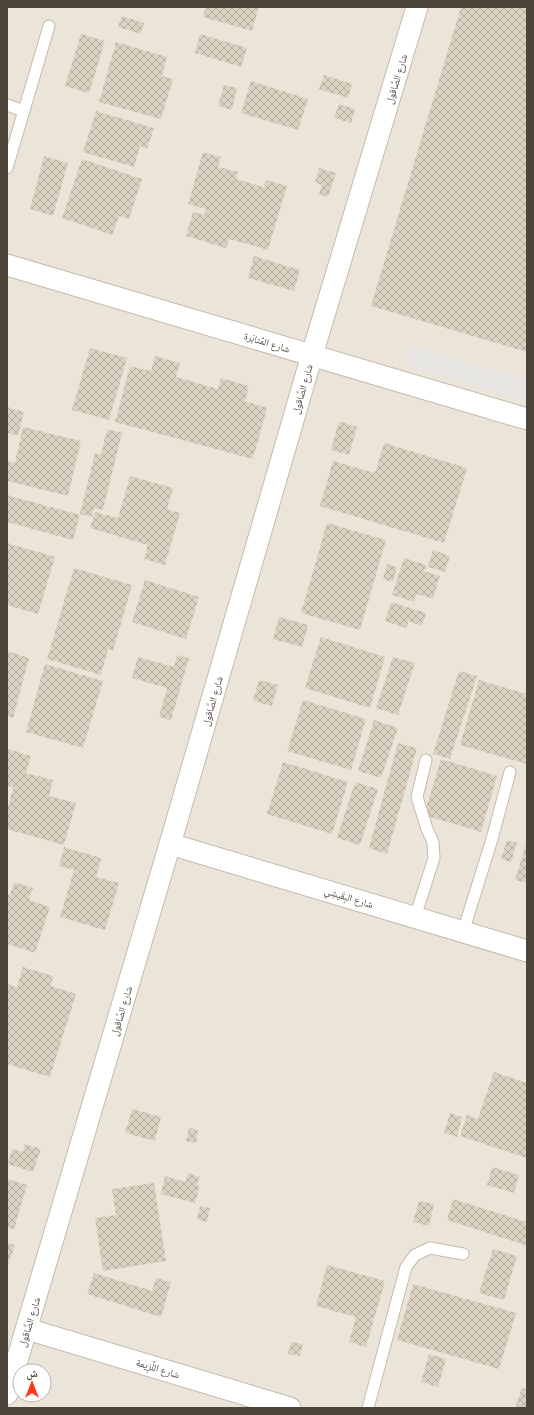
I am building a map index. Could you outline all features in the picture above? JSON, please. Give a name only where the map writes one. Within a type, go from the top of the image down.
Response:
[{"type":"street","name":"شارع الصَّاقول","points":[[7,1394],[170,844],[312,355],[417,7]]},
{"type":"street","name":"شارع المُثابَرة","points":[[7,265],[527,418]]},
{"type":"street","name":"شارع البِقَيشِي","points":[[170,844],[527,951]]},
{"type":"street","name":"شارع اللِّزِيمة","points":[[27,1329],[290,1408]]},
{"type":"lane","points":[[7,168],[49,26]]},
{"type":"lane","points":[[7,105],[24,110]]},
{"type":"lane","points":[[415,917],[434,858],[433,842],[427,829],[417,797],[426,760]]},
{"type":"lane","points":[[463,932],[492,839],[510,772]]},
{"type":"lane","points":[[368,1408],[406,1267],[415,1255],[430,1248],[463,1254]]},
{"type":"shaded area","points":[[7,7],[527,7],[527,1408],[7,1408]]},
{"type":"shaded area","points":[[408,345],[527,380],[527,401],[403,364]]},
{"type":"building","points":[[206,7],[259,7],[252,31],[203,17]]},
{"type":"building","points":[[461,7],[527,7],[527,352],[371,306]]},
{"type":"building","points":[[122,16],[144,23],[141,34],[118,27]]},
{"type":"building","points":[[81,34],[105,41],[89,93],[65,86]]},
{"type":"building","points":[[200,34],[247,48],[241,67],[195,53]]},
{"type":"building","points":[[116,42],[167,57],[162,76],[173,79],[161,119],[99,102]]},
{"type":"building","points":[[324,75],[352,84],[348,98],[319,89]]},
{"type":"building","points":[[251,81],[308,99],[298,130],[241,113]]},
{"type":"building","points":[[224,85],[237,88],[232,110],[218,106]]},
{"type":"building","points":[[339,104],[355,109],[351,123],[334,118]]},
{"type":"building","points":[[96,111],[154,128],[147,149],[140,146],[134,167],[83,152]]},
{"type":"building","points":[[203,152],[221,157],[218,167],[238,172],[236,179],[264,187],[266,180],[287,186],[268,250],[229,239],[226,248],[186,236],[193,212],[204,215],[206,209],[188,204]]},
{"type":"building","points":[[44,156],[68,163],[53,216],[30,209]]},
{"type":"building","points":[[82,159],[142,179],[129,219],[119,216],[112,235],[62,218]]},
{"type":"building","points":[[319,168],[336,173],[328,197],[319,194],[322,185],[315,182]]},
{"type":"building","points":[[254,256],[300,270],[294,291],[248,278]]},
{"type":"building","points":[[90,348],[127,358],[109,420],[72,410]]},
{"type":"building","points":[[155,356],[180,363],[176,377],[218,389],[221,378],[249,386],[245,401],[267,408],[253,459],[115,422],[130,366],[151,371]]},
{"type":"building","points":[[7,407],[24,412],[18,436],[7,433]]},
{"type":"building","points":[[339,421],[357,427],[349,455],[331,450]]},
{"type":"building","points":[[23,427],[81,441],[68,496],[7,481],[7,461],[15,463]]},
{"type":"building","points":[[107,429],[122,433],[103,510],[94,508],[92,517],[80,514],[95,453],[101,455]]},
{"type":"building","points":[[384,443],[467,468],[444,543],[320,506],[333,461],[375,473]]},
{"type":"building","points":[[130,476],[173,488],[167,509],[180,513],[165,565],[144,559],[148,545],[90,528],[95,512],[118,518]]},
{"type":"building","points":[[7,495],[80,515],[73,540],[7,522]]},
{"type":"building","points":[[327,523],[386,540],[360,630],[301,613]]},
{"type":"building","points":[[7,543],[55,557],[38,614],[7,605]]},
{"type":"building","points":[[433,550],[450,556],[445,572],[428,567]]},
{"type":"building","points":[[404,558],[426,565],[424,571],[440,576],[433,599],[417,594],[414,602],[392,595]]},
{"type":"building","points":[[387,564],[397,567],[393,582],[383,579]]},
{"type":"building","points":[[74,568],[132,585],[113,651],[108,649],[101,675],[47,659]]},
{"type":"building","points":[[145,580],[199,597],[186,639],[132,622]]},
{"type":"building","points":[[391,602],[426,613],[422,626],[409,621],[406,628],[385,621]]},
{"type":"building","points":[[279,617],[308,625],[302,647],[273,639]]},
{"type":"building","points":[[321,637],[385,657],[370,708],[305,688]]},
{"type":"building","points":[[7,651],[29,658],[13,718],[7,716]]},
{"type":"building","points":[[177,655],[189,658],[171,720],[159,717],[167,688],[132,678],[138,657],[174,667]]},
{"type":"building","points":[[393,657],[415,663],[398,715],[376,708]]},
{"type":"building","points":[[45,664],[103,681],[83,748],[26,732]]},
{"type":"building","points":[[459,671],[477,676],[450,759],[433,754]]},
{"type":"building","points":[[259,680],[278,685],[272,706],[253,701]]},
{"type":"building","points":[[479,680],[527,694],[527,764],[460,745]]},
{"type":"building","points":[[303,700],[366,719],[351,770],[287,751]]},
{"type":"building","points":[[374,720],[398,728],[381,778],[358,771]]},
{"type":"building","points":[[398,743],[417,748],[387,854],[369,848]]},
{"type":"building","points":[[9,749],[31,756],[26,773],[53,780],[49,796],[76,803],[64,845],[7,829],[7,804],[9,805],[13,787],[7,786],[7,756]]},
{"type":"building","points":[[441,759],[497,776],[481,832],[424,815]]},
{"type":"building","points":[[283,762],[348,782],[332,834],[267,814]]},
{"type":"building","points":[[355,782],[378,789],[360,845],[337,838]]},
{"type":"building","points":[[507,840],[517,843],[511,862],[501,859]]},
{"type":"building","points":[[527,841],[527,883],[515,880]]},
{"type":"building","points":[[64,847],[101,858],[96,877],[119,883],[105,930],[60,917],[74,870],[59,866]]},
{"type":"building","points":[[14,882],[33,888],[29,900],[50,907],[35,953],[7,944],[7,894],[10,895]]},
{"type":"building","points":[[23,967],[53,976],[51,986],[76,994],[50,1077],[7,1064],[7,984],[17,987]]},
{"type":"building","points":[[494,1072],[527,1083],[527,1158],[460,1136],[467,1115],[478,1119]]},
{"type":"building","points":[[132,1109],[161,1117],[155,1141],[125,1133]]},
{"type":"building","points":[[450,1113],[462,1117],[457,1137],[444,1133]]},
{"type":"building","points":[[189,1128],[198,1130],[196,1143],[186,1141]]},
{"type":"building","points":[[25,1144],[41,1149],[33,1172],[8,1164],[12,1149],[23,1152]]},
{"type":"building","points":[[492,1167],[519,1175],[514,1193],[487,1185]]},
{"type":"building","points":[[188,1173],[200,1177],[197,1185],[200,1186],[195,1203],[161,1194],[165,1176],[185,1182]]},
{"type":"building","points":[[7,1179],[27,1185],[14,1229],[7,1227]]},
{"type":"building","points":[[154,1183],[166,1261],[103,1271],[95,1218],[116,1215],[112,1189]]},
{"type":"building","points":[[453,1199],[527,1222],[527,1240],[525,1245],[447,1220]]},
{"type":"building","points":[[419,1201],[434,1204],[429,1226],[413,1222]]},
{"type":"building","points":[[200,1206],[210,1208],[207,1222],[197,1219]]},
{"type":"building","points":[[7,1243],[15,1245],[7,1268]]},
{"type":"building","points":[[493,1249],[517,1256],[504,1300],[479,1293]]},
{"type":"building","points":[[327,1265],[385,1281],[366,1347],[349,1342],[356,1317],[316,1306]]},
{"type":"building","points":[[94,1273],[152,1291],[156,1278],[171,1282],[161,1317],[87,1294]]},
{"type":"building","points":[[413,1284],[516,1313],[499,1369],[397,1340]]},
{"type":"building","points":[[291,1342],[303,1344],[300,1356],[288,1354]]},
{"type":"building","points":[[429,1354],[446,1359],[438,1387],[421,1382]]},
{"type":"building","points":[[522,1388],[527,1389],[527,1408],[515,1408]]}]
